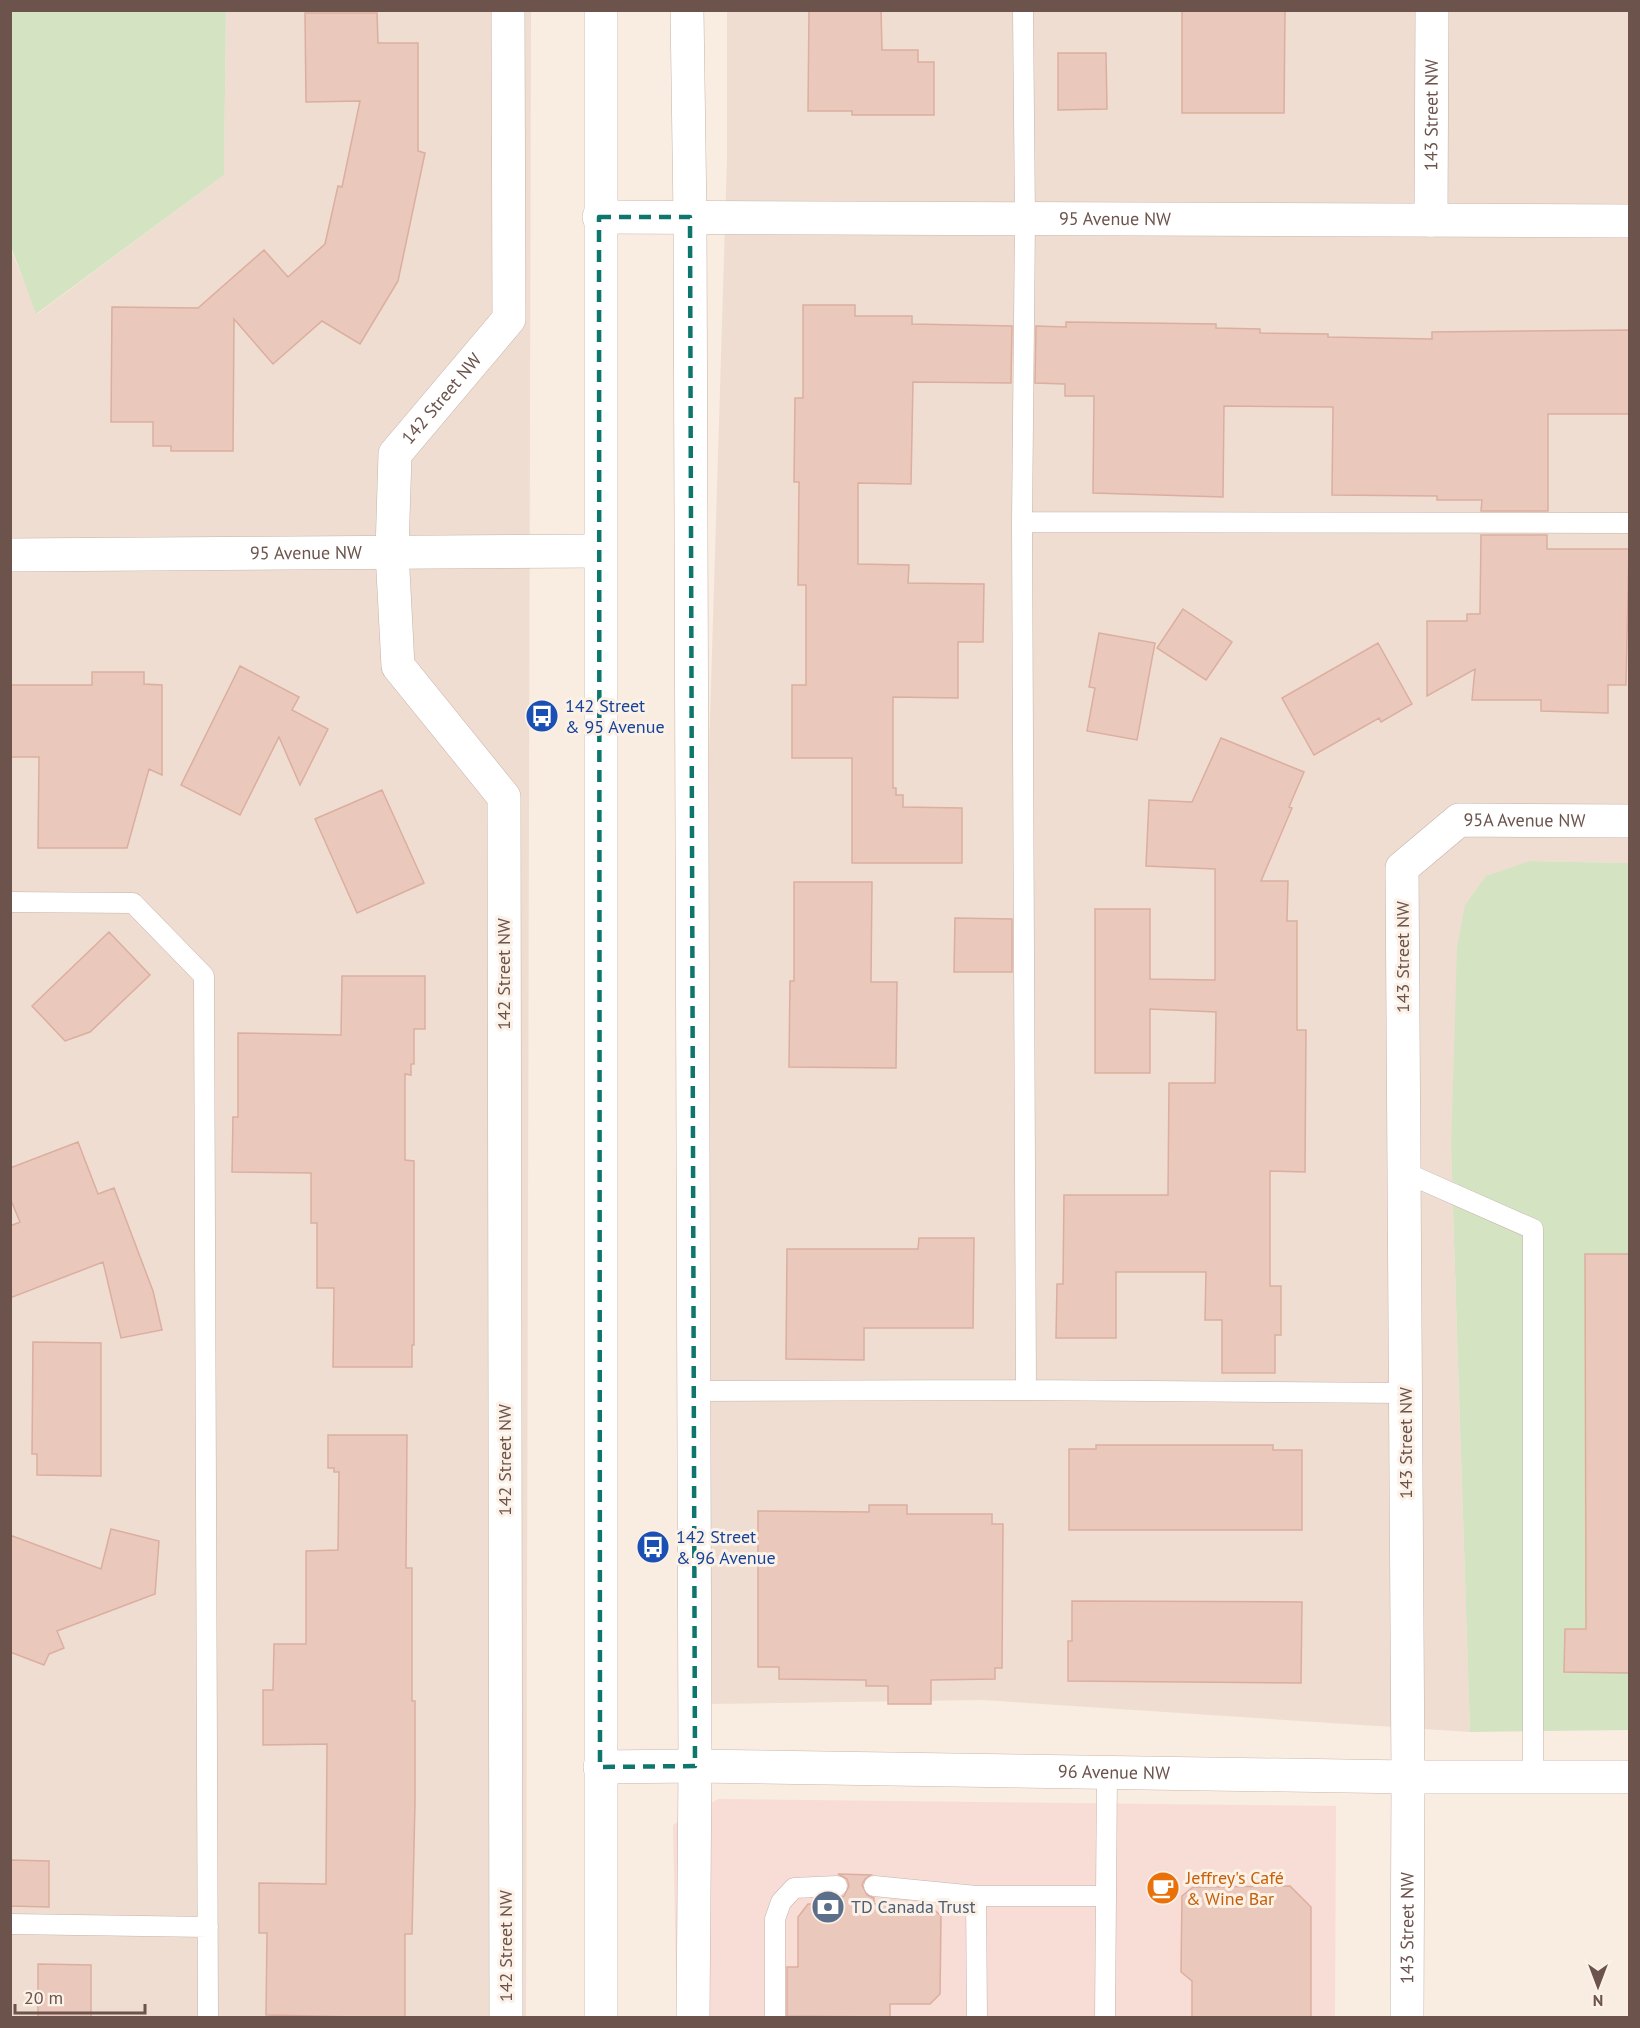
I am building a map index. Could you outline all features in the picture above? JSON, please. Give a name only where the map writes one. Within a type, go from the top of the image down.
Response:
[{"type":"street","name":"142 Street NW","points":[[506,2018],[504,797],[398,666],[392,552],[395,454],[509,319],[508,10]]},
{"type":"street","points":[[601,10],[599,217],[601,2018]]},
{"type":"street","points":[[687,10],[690,217],[695,1766],[693,2018]]},
{"type":"street","name":"143 Street NW","points":[[1431,220],[1432,10]]},
{"type":"street","name":"95 Avenue NW","points":[[599,217],[1629,221]]},
{"type":"street","name":"95 Avenue NW","points":[[10,555],[600,550]]},
{"type":"street","name":"95A Avenue NW","points":[[1402,868],[1459,820],[1629,821]]},
{"type":"street","name":"143 Street NW","points":[[1402,868],[1408,1777],[1407,2018]]},
{"type":"street","name":"96 Avenue NW","points":[[600,1767],[695,1766],[1408,1777],[1629,1777]]},
{"type":"lane","points":[[1023,10],[1025,220],[1022,522],[1026,1390]]},
{"type":"lane","points":[[1022,522],[1629,523]]},
{"type":"lane","points":[[10,902],[133,903],[204,976],[208,2018]]},
{"type":"lane","points":[[1404,1172],[1533,1229],[1533,1778]]},
{"type":"lane","points":[[693,1391],[1026,1390],[1405,1394]]},
{"type":"lane","points":[[1105,2018],[1107,1773]]},
{"type":"lane","points":[[775,2018],[775,1919],[781,1902],[794,1888],[837,1886]]},
{"type":"lane","points":[[874,1886],[976,1896],[1106,1896]]},
{"type":"lane","points":[[976,1896],[977,2018]]},
{"type":"lane","points":[[10,1924],[208,1927]]},
{"type":"highlighted area","points":[[599,217],[690,217],[695,1766],[600,1767]]},
{"type":"shaded area","points":[[226,11],[531,11],[526,2017],[11,2017],[10,247],[37,314],[224,175]]},
{"type":"shaded area","points":[[727,11],[1629,11],[1629,863],[1530,861],[1451,1149],[1470,1732],[982,1700],[709,1704],[690,1376],[727,159]]},
{"type":"shaded area","points":[[718,1799],[1336,1806],[1335,2017],[677,2017],[673,1825]]},
{"type":"green space","points":[[11,10],[226,11],[224,175],[36,314],[11,247]]},
{"type":"green space","points":[[1530,861],[1629,863],[1629,1730],[1470,1732],[1451,1149],[1457,947],[1465,905],[1486,876]]},
{"type":"building","points":[[809,10],[881,10],[882,50],[918,50],[918,62],[934,62],[934,115],[852,115],[852,111],[808,111]]},
{"type":"building","points":[[1182,10],[1285,10],[1284,113],[1182,113]]},
{"type":"building","points":[[305,13],[377,13],[378,43],[418,43],[418,151],[425,153],[398,281],[360,344],[322,321],[273,364],[234,319],[233,451],[171,451],[171,446],[153,446],[153,422],[111,422],[112,307],[198,308],[264,250],[288,277],[325,244],[338,186],[342,187],[360,101],[306,102]]},
{"type":"building","points":[[1058,53],[1106,53],[1107,109],[1058,110]]},
{"type":"building","points":[[803,305],[855,305],[855,316],[912,316],[912,324],[1012,326],[1011,383],[913,382],[911,484],[858,483],[858,564],[909,565],[908,583],[984,584],[983,642],[958,642],[958,698],[893,697],[893,788],[896,788],[896,795],[903,795],[903,807],[962,808],[962,863],[852,863],[852,758],[792,758],[792,685],[806,685],[806,585],[798,585],[799,482],[794,482],[795,398],[803,398]]},
{"type":"building","points":[[1066,322],[1216,324],[1216,328],[1260,329],[1260,333],[1432,339],[1432,332],[1629,330],[1629,414],[1548,414],[1548,511],[1481,511],[1482,500],[1437,500],[1437,496],[1332,495],[1333,407],[1224,406],[1223,497],[1093,493],[1094,396],[1065,396],[1065,384],[1035,383],[1036,326],[1066,327]]},
{"type":"building","points":[[1481,535],[1547,535],[1547,549],[1629,549],[1626,685],[1608,685],[1608,713],[1541,711],[1541,700],[1472,700],[1475,669],[1427,696],[1427,621],[1467,621],[1467,614],[1480,614]]},
{"type":"building","points":[[1183,609],[1232,642],[1206,680],[1157,648]]},
{"type":"building","points":[[1099,633],[1155,643],[1137,740],[1087,731],[1095,688],[1089,687]]},
{"type":"building","points":[[1378,643],[1412,704],[1381,722],[1379,718],[1314,755],[1282,698]]},
{"type":"building","points":[[240,666],[299,697],[292,710],[328,729],[300,785],[279,737],[240,815],[181,785]]},
{"type":"building","points":[[92,672],[144,672],[144,684],[162,685],[162,775],[149,769],[127,848],[38,848],[39,757],[10,757],[10,685],[92,685]]},
{"type":"building","points":[[1221,738],[1304,772],[1289,807],[1292,808],[1261,881],[1288,881],[1287,921],[1297,921],[1297,1030],[1306,1030],[1305,1172],[1270,1171],[1270,1286],[1281,1286],[1281,1335],[1275,1335],[1275,1373],[1222,1373],[1222,1320],[1205,1320],[1206,1272],[1116,1272],[1116,1338],[1056,1338],[1057,1284],[1063,1284],[1064,1195],[1168,1195],[1169,1083],[1215,1083],[1216,1012],[1150,1009],[1150,1073],[1095,1073],[1095,909],[1150,909],[1150,979],[1215,980],[1215,869],[1146,866],[1149,800],[1192,802]]},
{"type":"building","points":[[382,790],[424,883],[357,913],[315,819]]},
{"type":"building","points":[[794,882],[872,882],[871,982],[897,982],[896,1068],[789,1067],[790,981],[794,981]]},
{"type":"building","points":[[955,918],[1012,919],[1012,972],[954,972]]},
{"type":"building","points":[[109,932],[150,975],[90,1032],[65,1041],[32,1006]]},
{"type":"building","points":[[342,976],[425,976],[425,1029],[414,1029],[414,1064],[411,1064],[411,1075],[405,1074],[405,1160],[414,1161],[412,1367],[333,1367],[334,1288],[317,1288],[317,1223],[311,1223],[311,1173],[232,1172],[233,1117],[238,1117],[238,1033],[341,1035]]},
{"type":"building","points":[[78,1142],[98,1194],[114,1188],[153,1291],[162,1330],[121,1338],[103,1262],[10,1298],[10,1226],[20,1222],[10,1198],[10,1168]]},
{"type":"building","points":[[919,1238],[974,1238],[973,1328],[864,1328],[864,1360],[786,1359],[787,1249],[918,1249]]},
{"type":"building","points":[[1585,1254],[1629,1254],[1629,1673],[1564,1672],[1565,1629],[1586,1629]]},
{"type":"building","points":[[33,1342],[101,1343],[101,1476],[37,1475],[37,1454],[32,1454]]},
{"type":"building","points":[[328,1435],[407,1435],[406,1568],[412,1568],[415,1802],[412,1934],[405,1934],[405,2018],[266,2015],[267,1933],[259,1933],[259,1883],[326,1884],[327,1744],[263,1745],[263,1690],[273,1690],[274,1644],[306,1644],[306,1551],[338,1550],[339,1472],[334,1472],[334,1468],[328,1468]]},
{"type":"building","points":[[1096,1445],[1273,1445],[1273,1450],[1302,1450],[1302,1530],[1069,1530],[1069,1449],[1096,1449]]},
{"type":"building","points":[[869,1505],[907,1505],[907,1514],[992,1514],[992,1524],[1003,1524],[1002,1668],[995,1668],[995,1679],[931,1680],[931,1704],[888,1704],[888,1686],[866,1686],[866,1680],[779,1679],[779,1667],[758,1667],[758,1511],[869,1512]]},
{"type":"building","points":[[111,1529],[159,1541],[155,1594],[57,1631],[64,1648],[49,1654],[44,1665],[10,1652],[10,1535],[101,1569]]},
{"type":"building","points":[[1072,1601],[1302,1602],[1301,1683],[1068,1681],[1068,1641],[1072,1641]]},
{"type":"building","points":[[10,1860],[49,1861],[49,1907],[10,1906]]},
{"type":"building","points":[[838,1874],[871,1875],[862,1885],[867,1895],[874,1898],[874,1904],[928,1904],[941,1916],[940,1994],[930,2004],[890,2004],[890,2017],[787,2016],[787,1967],[798,1967],[798,1917],[808,1904],[837,1904],[837,1898],[844,1896],[849,1886],[847,1879]]},
{"type":"building","points":[[1290,1886],[1311,1907],[1311,2018],[1192,2018],[1192,1981],[1181,1972],[1182,1896],[1193,1887]]},
{"type":"building","points":[[38,1964],[91,1965],[91,2018],[38,2018]]},
{"type":"place","name":"142 Street & 95 Avenue","points":[[542,716]]},
{"type":"place","name":"142 Street & 96 Avenue","points":[[653,1547]]},
{"type":"place","name":"Jeffrey's Café & Wine Bar","points":[[1163,1888]]},
{"type":"place","name":"TD Canada Trust","points":[[828,1907]]}]
